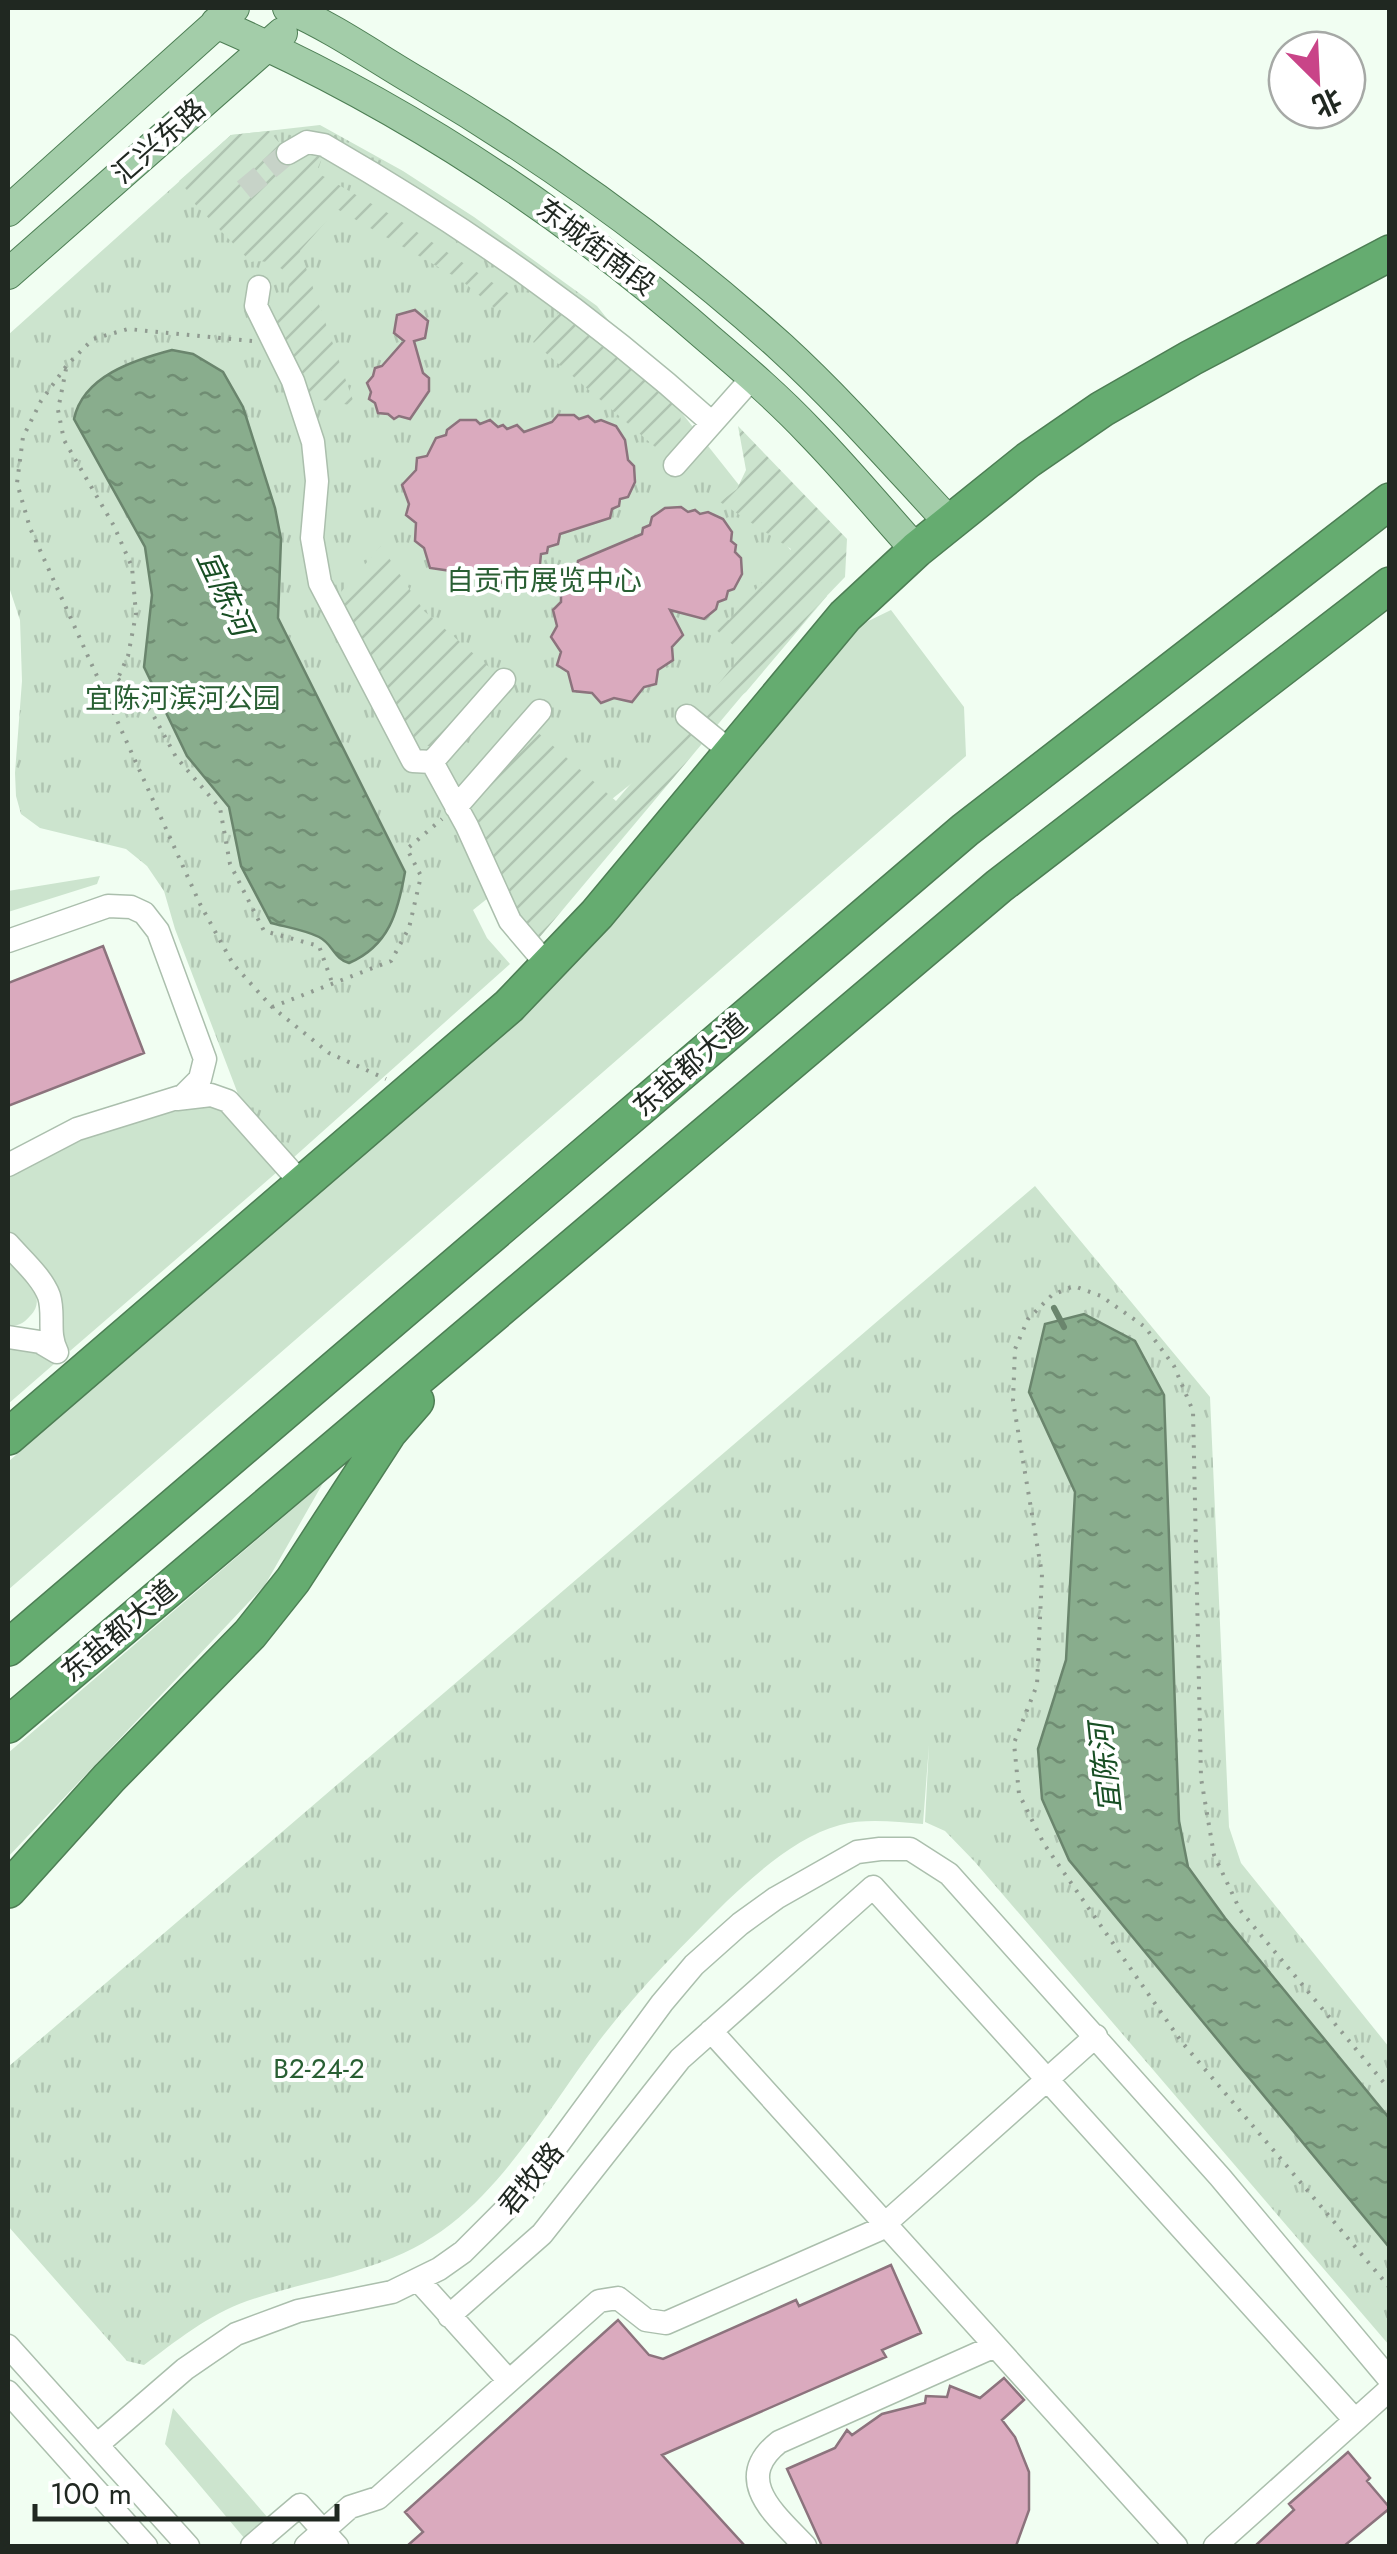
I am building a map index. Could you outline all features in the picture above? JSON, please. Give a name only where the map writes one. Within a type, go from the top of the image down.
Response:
[{"type":"highway","points":[[8,1437],[68,1364],[303,1185],[550,967],[846,616],[916,550],[1028,460],[1102,409],[1390,253]]},
{"type":"highway","name":"东盐都大道","points":[[8,1648],[965,830],[1390,502]]},
{"type":"highway","name":"东盐都大道","points":[[8,1725],[999,886],[1390,584]]},
{"type":"highway","points":[[8,1890],[109,1778],[250,1634],[294,1580],[389,1432],[479,1326]]},
{"type":"main road","name":"汇兴东路","points":[[8,274],[268,46],[300,10]]},
{"type":"main road","name":"东城街南段","points":[[300,10],[503,133],[581,185],[679,259],[828,393],[950,522]]},
{"type":"main road","name":"汇兴东路","points":[[8,212],[225,15]]},
{"type":"main road","name":"东城街南段","points":[[225,15],[268,46],[478,162],[542,204],[653,290],[753,378],[809,431],[916,550]]},
{"type":"street","points":[[288,153],[307,142],[324,145],[426,204],[549,288],[712,423]]},
{"type":"street","points":[[260,286],[256,306],[300,397],[313,442],[318,481],[312,538],[320,584],[413,761],[432,762]]},
{"type":"street","points":[[675,466],[753,378]]},
{"type":"street","points":[[432,762],[504,680]]},
{"type":"street","points":[[456,807],[540,712]]},
{"type":"street","points":[[687,716],[731,752]]},
{"type":"street","points":[[432,762],[510,922],[550,967]]},
{"type":"street","points":[[8,941],[108,906],[138,910],[150,918],[219,1087],[303,1185]]},
{"type":"street","points":[[8,1165],[77,1129],[184,1096],[200,1079],[203,1047]]},
{"type":"street","points":[[174,1099],[211,1095],[235,1107]]},
{"type":"street","points":[[8,1244],[46,1290],[51,1308],[50,1333],[68,1364]]},
{"type":"street","points":[[8,1337],[40,1342],[68,1364]]},
{"type":"street","name":"君牧路","points":[[97,2445],[185,2370],[236,2334],[298,2311],[364,2300],[418,2280],[463,2252],[506,2213],[544,2166],[694,1965],[740,1924],[825,1868],[858,1852],[910,1849],[949,1874],[1096,2036]]},
{"type":"street","points":[[449,2316],[542,2234],[680,2060],[873,1887],[1355,2420]]},
{"type":"street","points":[[711,2032],[1176,2546]]},
{"type":"street","points":[[252,2546],[300,2504],[322,2541],[354,2505],[378,2498],[600,2301],[623,2300],[646,2320],[666,2323],[885,2224],[1096,2036],[1390,2380]]},
{"type":"street","points":[[418,2280],[509,2381]]},
{"type":"street","points":[[8,2346],[188,2546]]},
{"type":"street","points":[[805,2546],[762,2496],[757,2470],[767,2451],[779,2442],[995,2346]]},
{"type":"street","points":[[1215,2546],[1390,2388]]},
{"type":"street","points":[[8,2392],[146,2546]]},
{"type":"path","points":[[274,342],[128,329],[94,339],[66,366],[41,400],[23,437],[17,483],[30,528],[200,904],[232,964],[272,1007],[328,1053],[414,1091]]},
{"type":"path","points":[[66,366],[58,410],[64,440],[114,526],[132,567],[136,614],[128,656],[108,700]]},
{"type":"path","points":[[118,680],[151,711],[176,758],[220,808],[230,864],[264,932],[319,946],[333,986]]},
{"type":"path","points":[[272,1007],[391,961],[409,928],[421,876],[407,849],[456,807]]},
{"type":"path","points":[[1390,2090],[1240,1910],[1214,1855],[1201,1778],[1193,1411],[1174,1366],[1146,1327],[1102,1296],[1074,1286],[1052,1294],[1028,1320],[1015,1349],[1013,1401],[1042,1574],[1037,1686],[1014,1743],[1019,1794],[1044,1844],[1181,2041],[1390,2288]]},
{"type":"green space","points":[[320,125],[403,171],[474,217],[597,306],[827,596],[746,692],[473,910],[487,938],[510,964],[293,1158],[238,1094],[164,891],[147,866],[126,849],[40,828],[21,814],[15,773],[22,681],[20,620],[8,584],[8,335],[231,135]]},
{"type":"green space","points":[[269,131],[295,161],[311,152],[323,156],[316,172],[393,216],[511,295],[498,311],[461,280],[337,209],[300,251],[355,406],[306,397],[273,316],[288,295],[285,273],[274,264],[251,262],[195,204],[179,181],[231,135]]},
{"type":"green space","points":[[561,310],[681,412],[680,430],[661,452],[533,342]]},
{"type":"green space","points":[[738,426],[847,539],[845,577],[714,729],[703,720],[701,705],[743,654],[704,619],[707,616],[729,620],[791,549],[720,502],[737,489],[746,470]]},
{"type":"green space","points":[[381,546],[424,611],[496,673],[430,746],[416,746],[334,600]]},
{"type":"green space","points":[[891,610],[964,707],[966,756],[8,1590],[8,1462],[496,1034],[856,627]]},
{"type":"green space","points":[[684,728],[706,739],[539,938],[517,915],[473,817],[475,801],[536,731],[616,801],[675,732]]},
{"type":"green space","points":[[100,876],[97,884],[8,912],[8,891]]},
{"type":"green space","points":[[210,1105],[220,1109],[277,1172],[70,1351],[61,1341],[56,1287],[8,1230],[8,1178],[105,1131]]},
{"type":"green space","name":"B2-24-2","points":[[1035,1186],[1210,1397],[1229,1827],[1241,1863],[1389,2047],[1389,2345],[975,1862],[945,1831],[925,1822],[929,1745],[923,1824],[871,1821],[824,1830],[779,1856],[752,1878],[629,2004],[513,2161],[451,2224],[378,2263],[233,2307],[193,2329],[144,2365],[127,2361],[8,2226],[8,2067]]},
{"type":"green space","points":[[8,1259],[31,1286],[37,1301],[25,1321],[8,1326]]},
{"type":"green space","points":[[8,1348],[42,1352],[54,1364],[8,1404]]},
{"type":"green space","points":[[323,1483],[265,1585],[8,1857],[8,1753]]},
{"type":"green space","points":[[173,2408],[268,2518],[245,2539],[165,2444]]},
{"type":"water","points":[[172,350],[193,354],[223,372],[243,407],[281,539],[278,618],[405,872],[389,926],[374,947],[349,963],[319,937],[271,923],[241,866],[229,807],[187,756],[144,667],[152,595],[145,547],[74,419],[79,404],[99,381],[127,365]]},
{"type":"water","points":[[1084,1314],[1135,1341],[1164,1395],[1179,1821],[1188,1867],[1389,2118],[1389,2247],[1069,1860],[1042,1799],[1038,1749],[1066,1660],[1075,1492],[1029,1392],[1045,1324]]},
{"type":"building","points":[[415,310],[428,321],[425,338],[414,341],[423,373],[429,378],[429,391],[410,419],[394,419],[378,413],[369,399],[367,383],[375,368],[382,366],[404,341],[394,333],[397,315]]},
{"type":"building","points":[[558,415],[579,419],[588,416],[595,422],[601,420],[616,426],[625,440],[628,460],[634,466],[635,482],[628,497],[620,499],[610,518],[560,534],[558,544],[548,547],[547,553],[541,554],[540,564],[529,568],[529,574],[516,584],[496,580],[485,584],[478,576],[459,579],[451,571],[430,568],[424,548],[415,541],[416,523],[406,515],[409,504],[402,485],[416,470],[417,458],[427,456],[436,438],[446,435],[460,420],[476,420],[480,424],[490,420],[507,429],[517,425],[524,432],[552,422]]},
{"type":"building","points":[[681,507],[723,519],[732,532],[731,541],[741,558],[742,574],[734,589],[704,619],[670,610],[683,635],[672,647],[673,660],[658,670],[656,684],[644,687],[632,702],[614,698],[601,703],[592,693],[573,691],[568,672],[557,665],[561,652],[551,637],[557,626],[553,610],[561,602],[561,584],[576,574],[578,561],[642,534],[652,517],[665,508]]},
{"type":"building","points":[[103,946],[144,1053],[8,1106],[8,983]]},
{"type":"building","points":[[891,2265],[921,2333],[882,2350],[886,2357],[662,2455],[745,2546],[407,2546],[423,2532],[405,2512],[618,2320],[649,2355],[663,2359],[796,2300],[799,2306]]},
{"type":"building","points":[[1004,2378],[1024,2400],[1002,2420],[1015,2437],[1029,2472],[1029,2510],[1016,2546],[822,2546],[787,2469],[835,2448],[847,2430],[852,2435],[882,2414],[925,2403],[926,2396],[947,2397],[950,2386],[980,2398]]},
{"type":"building","points":[[1348,2452],[1390,2508],[1344,2546],[1255,2546],[1294,2510],[1289,2504]]},
{"type":"waterway","name":"宜陈河","points":[[1054,1308],[1064,1327]]},
{"type":"tunnel","points":[[244,190],[288,153]]},
{"type":"park label","name":"自贡市展览中心","points":[[544,580]]},
{"type":"park label","name":"宜陈河滨河公园","points":[[183,698]]}]
